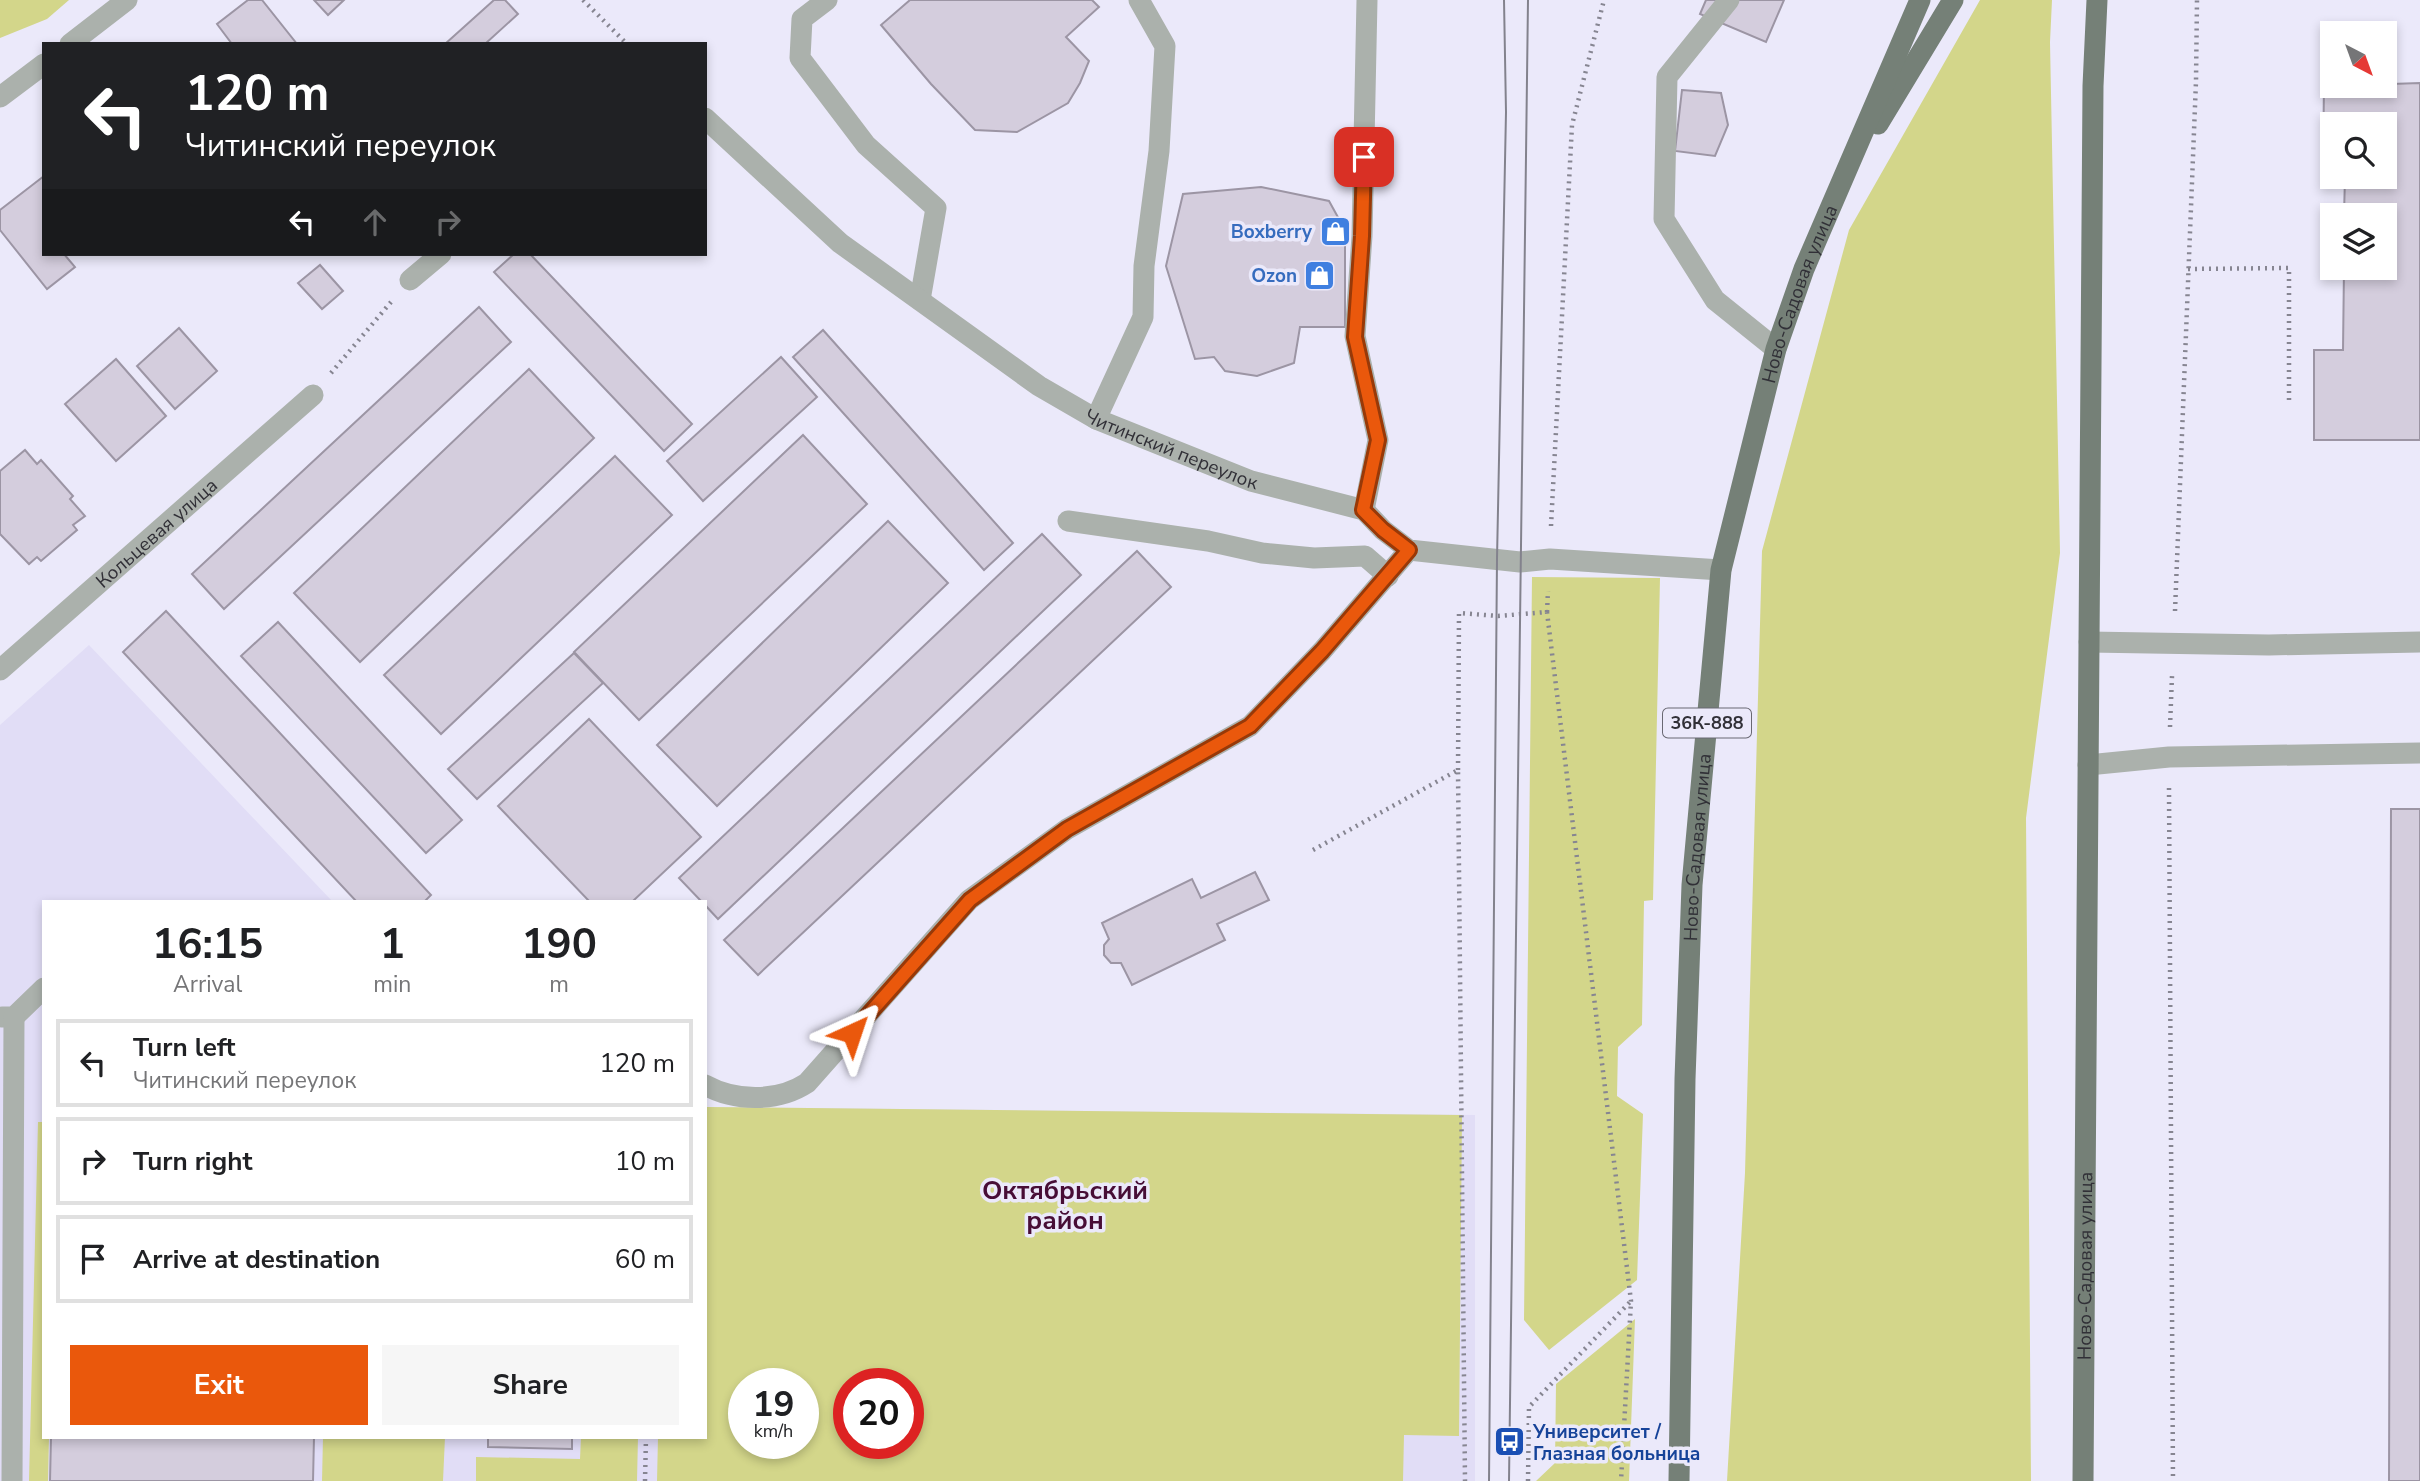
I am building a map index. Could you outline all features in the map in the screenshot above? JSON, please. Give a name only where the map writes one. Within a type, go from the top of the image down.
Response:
[{"type":"main road","name":"Ново-Садовая улица","points":[[1679,1481],[1685,1079],[1692,885],[1721,570],[1776,349],[1804,269],[1920,0]]},
{"type":"main road","points":[[1837,190],[1953,0]]},
{"type":"main road","points":[[2086,0],[2094,41]]},
{"type":"main road","name":"Ново-Садовая улица","points":[[2083,1481],[2094,41],[2097,0]]},
{"type":"street","points":[[73,42],[127,0]]},
{"type":"street","points":[[827,0],[802,19],[800,58],[866,145],[936,208],[920,300]]},
{"type":"street","points":[[1096,419],[1143,317],[1144,266],[1158,151],[1164,46],[1139,0]]},
{"type":"street","points":[[1363,510],[1378,440],[1355,337],[1362,236],[1367,0]]},
{"type":"street","points":[[1729,0],[1667,78],[1664,219],[1715,300],[1776,349]]},
{"type":"street","points":[[0,97],[42,66]]},
{"type":"street","name":"Читинский переулок","points":[[707,120],[841,243],[1039,386],[1096,419],[1251,481],[1363,510],[1409,550]]},
{"type":"street","points":[[410,281],[439,256]]},
{"type":"street","name":"Кольцевая улица","points":[[0,670],[313,395]]},
{"type":"street","points":[[1068,521],[1208,541],[1262,553],[1314,558],[1365,556],[1388,576]]},
{"type":"street","points":[[707,1086],[734,1095],[762,1098],[790,1093],[807,1083],[970,900],[1067,829],[1250,726],[1322,651],[1409,550],[1520,562],[1549,559],[1721,570]]},
{"type":"street","points":[[2089,642],[2269,645],[2420,642]]},
{"type":"street","points":[[2088,765],[2169,757],[2420,753]]},
{"type":"street","points":[[12,1481],[7,1017],[42,990]]},
{"type":"path","points":[[583,0],[625,42]]},
{"type":"path","points":[[1604,0],[1572,125],[1547,612],[1631,1301],[1621,1481]]},
{"type":"path","points":[[2189,269],[2289,268],[2289,400]]},
{"type":"path","points":[[313,395],[410,281]]},
{"type":"path","points":[[1465,1481],[1459,613],[1498,616],[1547,612]]},
{"type":"path","points":[[1313,850],[1458,770]]},
{"type":"path","points":[[1528,1481],[1528,1406],[1631,1301]]},
{"type":"path","points":[[645,1481],[646,1439]]},
{"type":"shaded area","points":[[89,645],[331,900],[42,900],[42,1439],[707,1439],[707,1107],[1475,1115],[1475,1481],[0,1481],[0,725]]},
{"type":"green space","points":[[0,0],[69,0],[47,19],[0,38]]},
{"type":"green space","points":[[1980,0],[2052,0],[2050,42],[2060,553],[2026,818],[2031,1481],[1727,1481],[1745,1173],[1762,551],[1849,230]]},
{"type":"green space","points":[[1532,577],[1660,578],[1653,900],[1644,901],[1642,1025],[1618,1047],[1617,1096],[1643,1114],[1637,1280],[1549,1350],[1524,1320]]},
{"type":"green space","points":[[707,1107],[1462,1115],[1459,1436],[1404,1435],[1403,1481],[657,1481],[658,1439],[707,1439]]},
{"type":"green space","points":[[38,1122],[42,1122],[42,1439],[49,1439],[48,1481],[29,1481]]},
{"type":"green space","points":[[1635,1319],[1629,1481],[1536,1481],[1555,1463],[1556,1384]]},
{"type":"green space","points":[[323,1439],[445,1439],[443,1481],[322,1481]]},
{"type":"green space","points":[[581,1439],[638,1439],[637,1481],[476,1481],[476,1457],[580,1459]]},
{"type":"building","points":[[248,0],[262,0],[295,42],[230,42],[217,24]]},
{"type":"building","points":[[314,0],[344,0],[328,15]]},
{"type":"building","points":[[494,0],[505,0],[518,14],[487,42],[447,42]]},
{"type":"building","points":[[910,0],[1092,0],[1099,7],[1066,37],[1089,61],[1080,83],[1068,103],[1017,132],[975,130],[931,84],[881,25]]},
{"type":"building","points":[[1706,0],[1784,0],[1766,42],[1700,14]]},
{"type":"building","points":[[2420,83],[2420,440],[2314,440],[2314,350],[2343,350],[2344,280],[2397,280],[2397,203],[2344,203],[2345,189],[2397,189],[2397,112],[2324,112],[2324,98],[2398,98],[2398,84]]},
{"type":"building","points":[[1682,90],[1721,93],[1728,125],[1715,156],[1675,151]]},
{"type":"building","points":[[42,178],[42,256],[66,256],[75,267],[47,289],[0,230],[0,210]]},
{"type":"building","points":[[1261,187],[1329,201],[1345,230],[1345,327],[1300,327],[1294,363],[1257,376],[1225,371],[1214,357],[1195,359],[1166,266],[1183,194]]},
{"type":"building","points":[[512,256],[532,256],[692,424],[664,451],[494,272]]},
{"type":"building","points":[[320,265],[343,291],[322,309],[298,283]]},
{"type":"building","points":[[479,307],[511,342],[224,609],[192,574]]},
{"type":"building","points":[[179,328],[217,371],[175,409],[137,366]]},
{"type":"building","points":[[823,330],[1013,543],[984,570],[793,357]]},
{"type":"building","points":[[781,357],[817,397],[703,501],[667,461]]},
{"type":"building","points":[[116,359],[166,416],[116,461],[65,404]]},
{"type":"building","points":[[529,369],[594,438],[360,662],[294,593]]},
{"type":"building","points":[[803,435],[867,504],[639,720],[574,652]]},
{"type":"building","points":[[25,450],[37,464],[41,460],[73,496],[70,499],[85,516],[73,525],[77,530],[41,561],[37,557],[29,564],[0,534],[0,471]]},
{"type":"building","points":[[615,456],[672,515],[441,734],[384,675]]},
{"type":"building","points":[[888,521],[948,583],[717,806],[657,745]]},
{"type":"building","points":[[1042,534],[1081,575],[718,919],[707,907],[707,900],[700,900],[679,878]]},
{"type":"building","points":[[1137,551],[1171,587],[758,975],[724,940]]},
{"type":"building","points":[[166,611],[431,895],[426,900],[355,900],[123,652]]},
{"type":"building","points":[[278,622],[462,820],[426,853],[241,656]]},
{"type":"building","points":[[574,653],[603,683],[477,799],[448,769]]},
{"type":"building","points":[[589,719],[701,837],[634,900],[588,900],[498,806]]},
{"type":"building","points":[[2391,809],[2420,809],[2420,1481],[2389,1481]]},
{"type":"building","points":[[1255,872],[1269,900],[1217,924],[1225,940],[1132,985],[1121,963],[1111,963],[1104,955],[1104,945],[1109,939],[1102,923],[1192,879],[1201,898]]},
{"type":"building","points":[[51,1439],[314,1439],[313,1481],[50,1481]]},
{"type":"building","points":[[488,1439],[572,1439],[572,1449],[488,1447]]},
{"type":"tram line","points":[[1489,1481],[1497,559],[1506,112],[1504,0]]},
{"type":"tram line","points":[[1509,1481],[1528,0]]},
{"type":"place","name":"Boxberry","points":[[1335,231]]},
{"type":"place","name":"Ozon","points":[[1320,275]]},
{"type":"place","name":"Университет / Глазная больница","points":[[1510,1442]]},
{"type":"district","name":"Октябрьский район","points":[[1065,1205]]},
{"type":"route","points":[[852,1033],[970,900],[1067,829],[1250,726],[1322,651],[1409,550],[1363,510],[1378,440],[1355,337],[1364,157]]}]
